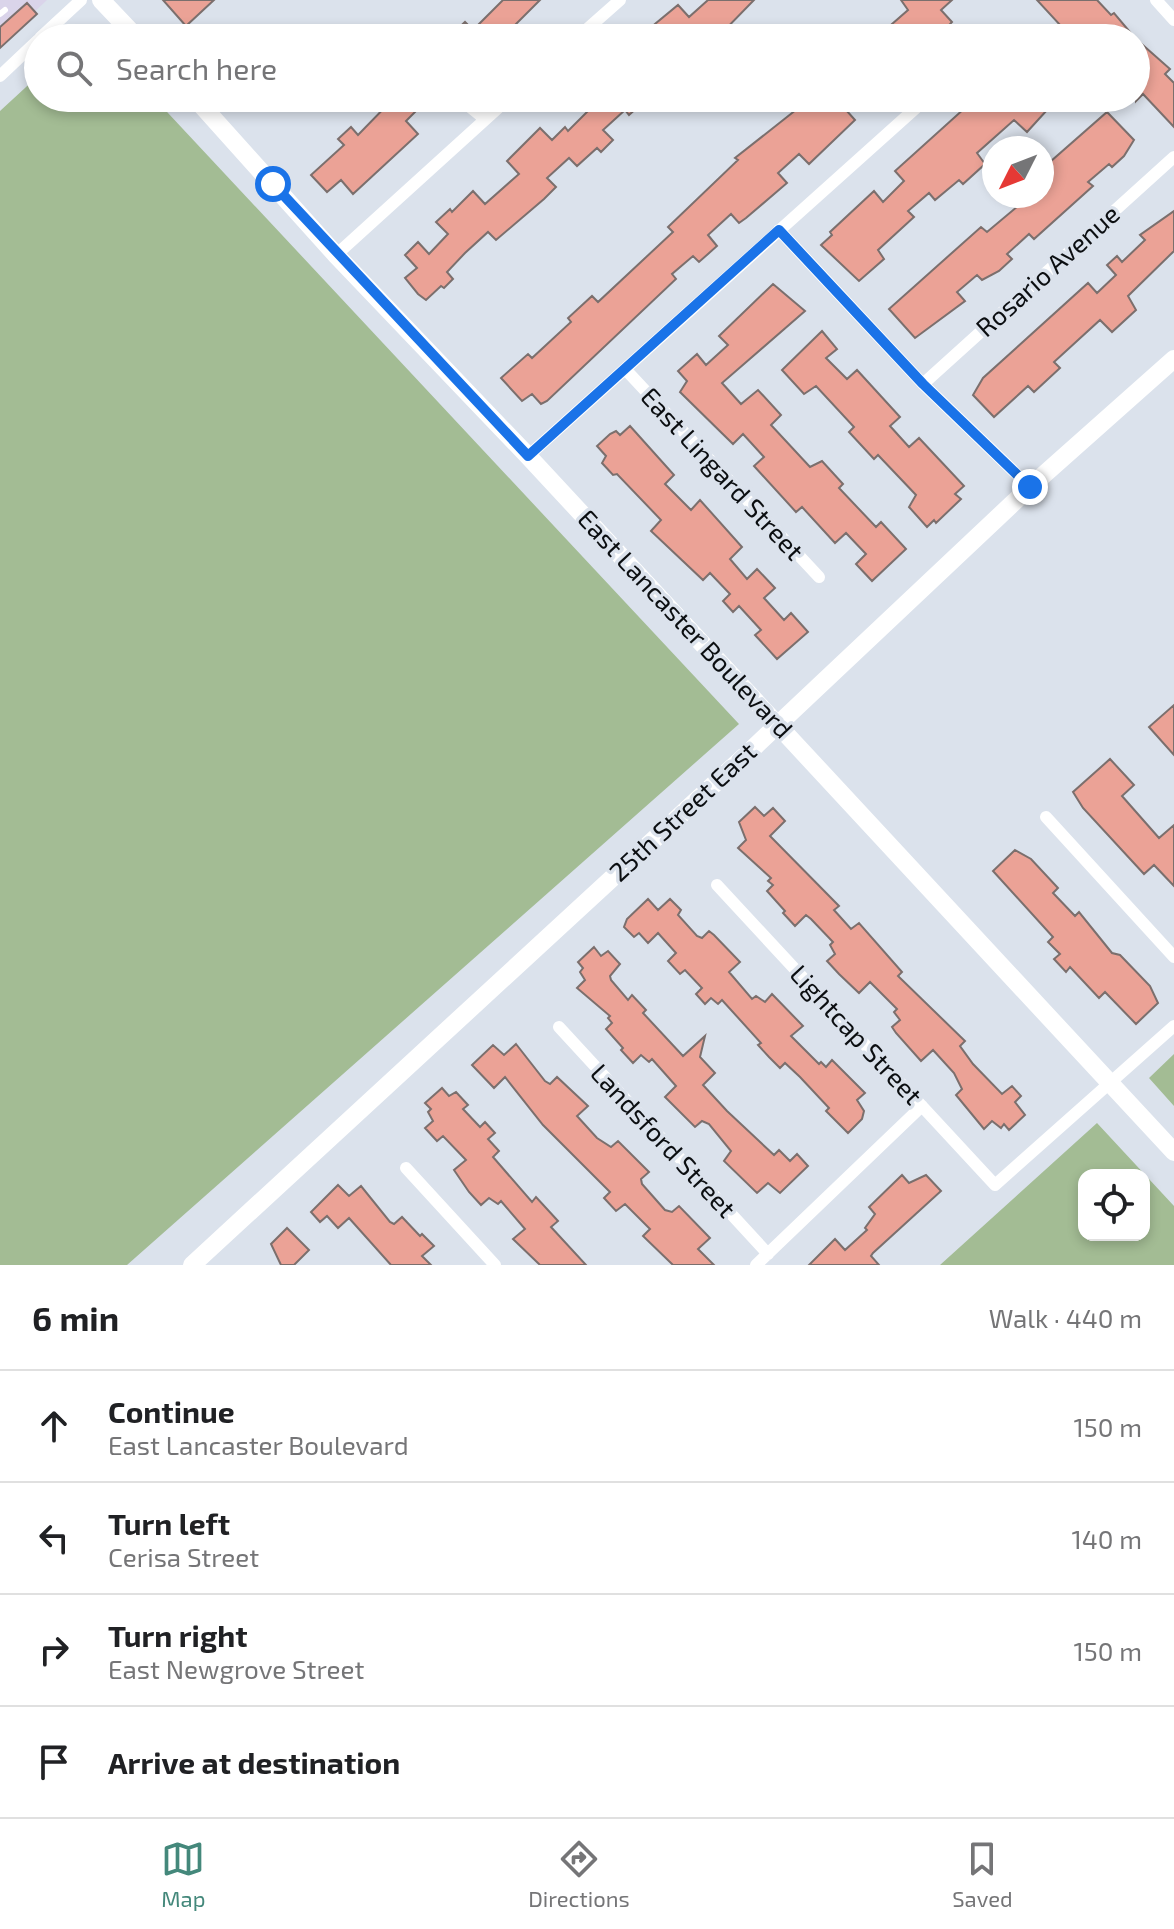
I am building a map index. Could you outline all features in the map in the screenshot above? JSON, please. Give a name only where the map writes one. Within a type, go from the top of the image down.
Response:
[{"type":"main road","points":[[101,0],[124,24]]},
{"type":"main road","name":"East Lancaster Boulevard","points":[[208,112],[336,255],[528,456],[1174,1152]]},
{"type":"main road","name":"25th Street East","points":[[192,1265],[1030,487],[1174,359]]},
{"type":"street","points":[[55,24],[81,0]]},
{"type":"street","points":[[593,24],[620,0]]},
{"type":"street","points":[[1156,0],[1174,20]]},
{"type":"street","points":[[0,76],[24,53]]},
{"type":"street","points":[[476,112],[485,119]]},
{"type":"street","points":[[336,255],[493,112]]},
{"type":"street","points":[[528,456],[911,112]]},
{"type":"street","name":"Rosario Avenue","points":[[923,384],[1174,157]]},
{"type":"street","points":[[779,230],[923,384],[1030,487]]},
{"type":"street","name":"East Lingard Street","points":[[626,370],[819,577]]},
{"type":"street","points":[[1046,817],[1174,957]]},
{"type":"street","name":"Lightcap Street","points":[[717,885],[995,1185],[1110,1083]]},
{"type":"street","points":[[1110,1083],[1174,1026]]},
{"type":"street","name":"Landsford Street","points":[[559,1027],[768,1254]]},
{"type":"street","points":[[756,1265],[922,1106]]},
{"type":"street","points":[[406,1168],[495,1265]]},
{"type":"shaded area","points":[[0,0],[47,0],[0,44]]},
{"type":"green space","points":[[24,89],[24,112],[167,112],[739,724],[127,1265],[0,1265],[0,111]]},
{"type":"green space","points":[[1174,1054],[1174,1106],[1149,1078]]},
{"type":"green space","points":[[1097,1123],[1140,1169],[1078,1169],[1078,1241],[1150,1241],[1150,1180],[1174,1206],[1174,1265],[940,1265]]},
{"type":"building","points":[[163,0],[214,0],[188,24],[184,24]]},
{"type":"building","points":[[503,0],[540,0],[516,24],[479,24]]},
{"type":"building","points":[[708,0],[754,0],[731,24],[655,24],[678,5],[689,17]]},
{"type":"building","points":[[901,0],[952,0],[941,10],[952,22],[892,24],[908,10]]},
{"type":"building","points":[[1037,0],[1097,0],[1123,24],[1059,24]]},
{"type":"building","points":[[27,3],[37,14],[0,48],[0,27]]},
{"type":"building","points":[[1150,51],[1170,69],[1165,74],[1174,83],[1174,127],[1150,101]]},
{"type":"building","points":[[380,112],[415,112],[406,121],[418,134],[353,194],[341,180],[327,192],[311,175],[344,145],[338,139],[351,127],[358,135]]},
{"type":"building","points":[[587,112],[623,112],[603,130],[613,140],[601,152],[597,148],[577,166],[569,158],[547,178],[556,187],[544,199],[496,240],[488,232],[447,272],[453,279],[444,288],[441,286],[426,300],[418,294],[405,278],[417,268],[405,255],[418,242],[429,254],[448,234],[436,222],[450,209],[452,212],[473,191],[485,204],[519,174],[507,161],[540,128],[552,140],[565,127],[568,131]]},
{"type":"building","points":[[793,112],[848,112],[855,120],[809,164],[799,154],[778,173],[787,183],[746,218],[739,223],[731,214],[708,235],[717,246],[699,262],[693,256],[672,274],[676,279],[547,401],[541,404],[532,394],[522,401],[501,378],[528,354],[532,358],[571,322],[568,318],[592,296],[598,302],[673,232],[668,227],[738,160],[735,158]]},
{"type":"building","points":[[960,112],[1045,112],[1027,132],[1014,120],[996,136],[982,136],[982,149],[977,153],[982,167],[963,184],[959,180],[935,200],[929,193],[908,211],[914,217],[878,250],[884,259],[859,281],[821,245],[832,235],[830,232],[874,191],[883,202],[904,181],[895,171]]},
{"type":"building","points":[[1107,112],[1134,140],[1124,156],[1088,182],[1093,186],[1034,239],[1029,234],[1007,254],[1012,259],[999,271],[982,280],[977,275],[957,292],[965,301],[915,338],[889,309],[981,227],[987,232],[1016,208],[1054,208],[1054,158]]},
{"type":"building","points":[[1174,211],[1174,251],[1128,296],[1136,310],[1112,332],[1100,320],[1054,362],[1060,368],[1034,392],[1028,386],[994,417],[973,395],[983,378],[1088,283],[1097,293],[1116,275],[1107,265],[1117,256],[1122,262],[1145,240],[1140,235]]},
{"type":"building","points":[[773,284],[805,311],[722,383],[741,404],[758,390],[781,415],[771,425],[810,467],[822,461],[843,484],[839,488],[876,527],[881,522],[906,549],[872,581],[856,564],[866,554],[846,533],[835,543],[802,507],[796,512],[754,466],[764,457],[743,434],[733,444],[680,392],[687,381],[678,371],[697,354],[706,365],[728,345],[719,336]]},
{"type":"building","points":[[822,331],[837,349],[826,358],[847,379],[857,370],[900,417],[890,426],[909,447],[919,438],[964,486],[955,494],[961,499],[936,523],[934,520],[927,527],[909,507],[916,495],[878,455],[874,459],[849,432],[854,427],[816,386],[804,394],[782,370]]},
{"type":"building","points":[[630,426],[674,475],[665,484],[691,510],[700,500],[742,547],[730,559],[747,579],[757,569],[775,588],[764,598],[784,620],[791,613],[808,632],[777,659],[755,635],[761,630],[739,606],[733,612],[723,601],[730,594],[710,573],[703,580],[651,531],[661,520],[617,474],[613,475],[602,463],[606,456],[597,446],[610,434],[616,431],[620,435]]},
{"type":"building","points":[[1174,705],[1174,755],[1149,727]]},
{"type":"building","points":[[1110,759],[1134,785],[1122,796],[1159,838],[1174,825],[1174,886],[1154,865],[1144,874],[1083,808],[1073,792]]},
{"type":"building","points":[[755,807],[764,816],[773,808],[785,821],[770,836],[839,906],[834,910],[851,929],[859,923],[902,972],[898,976],[965,1041],[960,1046],[973,1064],[1002,1094],[1012,1086],[1021,1096],[1015,1102],[1025,1115],[1009,1130],[1004,1124],[1001,1128],[992,1121],[984,1129],[956,1095],[962,1089],[954,1073],[933,1050],[921,1061],[896,1033],[892,1027],[900,1020],[894,1012],[897,1009],[870,982],[859,993],[839,974],[827,961],[835,954],[830,945],[833,942],[811,919],[806,915],[795,926],[783,913],[785,911],[767,891],[773,885],[768,881],[771,878],[738,848],[746,840],[739,822]]},
{"type":"building","points":[[1015,850],[1031,859],[1058,888],[1053,893],[1075,916],[1079,912],[1112,953],[1120,955],[1150,986],[1158,1003],[1136,1024],[1105,992],[1099,998],[1070,967],[1066,972],[1054,959],[1060,954],[1048,942],[1053,937],[993,871]]},
{"type":"building","points":[[648,899],[658,910],[670,899],[681,910],[678,915],[697,936],[702,938],[709,931],[714,935],[740,962],[729,972],[752,999],[756,996],[765,1002],[772,994],[803,1026],[791,1036],[819,1064],[821,1062],[826,1067],[832,1060],[865,1093],[857,1100],[864,1111],[862,1119],[848,1133],[800,1077],[785,1063],[780,1068],[769,1057],[758,1045],[761,1043],[722,1000],[718,1004],[711,998],[705,1004],[696,994],[702,988],[685,970],[680,974],[668,961],[676,953],[658,933],[648,943],[639,933],[634,937],[624,927],[627,919]]},
{"type":"building","points":[[594,947],[601,956],[608,951],[620,964],[610,976],[611,980],[628,1000],[632,995],[646,1010],[643,1013],[683,1056],[705,1036],[700,1057],[715,1073],[703,1085],[727,1111],[774,1155],[779,1150],[790,1161],[797,1154],[808,1166],[780,1193],[768,1183],[757,1193],[724,1161],[731,1151],[709,1124],[702,1121],[695,1127],[665,1097],[676,1086],[652,1059],[649,1062],[641,1055],[633,1063],[621,1050],[623,1048],[606,1029],[612,1023],[608,1018],[610,1016],[577,988],[585,980],[580,972],[583,968],[578,962]]},
{"type":"building","points":[[516,1044],[545,1081],[550,1084],[557,1077],[588,1106],[577,1116],[597,1138],[611,1147],[618,1141],[649,1172],[641,1179],[642,1184],[665,1210],[672,1212],[679,1206],[710,1238],[698,1249],[714,1265],[673,1265],[643,1236],[650,1229],[625,1204],[616,1211],[604,1198],[610,1192],[543,1125],[505,1077],[494,1088],[472,1065],[493,1045],[504,1055]]},
{"type":"building","points":[[442,1088],[449,1096],[456,1092],[468,1105],[463,1109],[480,1127],[485,1122],[495,1133],[488,1139],[499,1151],[493,1157],[532,1202],[536,1197],[558,1221],[551,1227],[586,1265],[540,1265],[513,1239],[525,1229],[501,1201],[498,1204],[489,1198],[481,1205],[469,1192],[454,1170],[466,1160],[443,1136],[437,1141],[425,1128],[433,1121],[428,1112],[431,1109],[425,1103]]},
{"type":"building","points":[[902,1175],[909,1183],[926,1175],[941,1191],[873,1253],[871,1256],[879,1265],[809,1265],[835,1239],[845,1250],[867,1230],[865,1228],[875,1214],[869,1207]]},
{"type":"building","points":[[338,1185],[349,1196],[361,1186],[390,1222],[394,1224],[402,1217],[420,1236],[422,1234],[434,1246],[422,1256],[431,1265],[391,1265],[349,1218],[338,1228],[327,1216],[320,1222],[311,1212]]},
{"type":"building","points":[[287,1228],[309,1250],[294,1265],[281,1265],[271,1244]]},
{"type":"route","points":[[273,184],[336,255],[528,456],[779,230],[923,384],[1030,487]]}]
